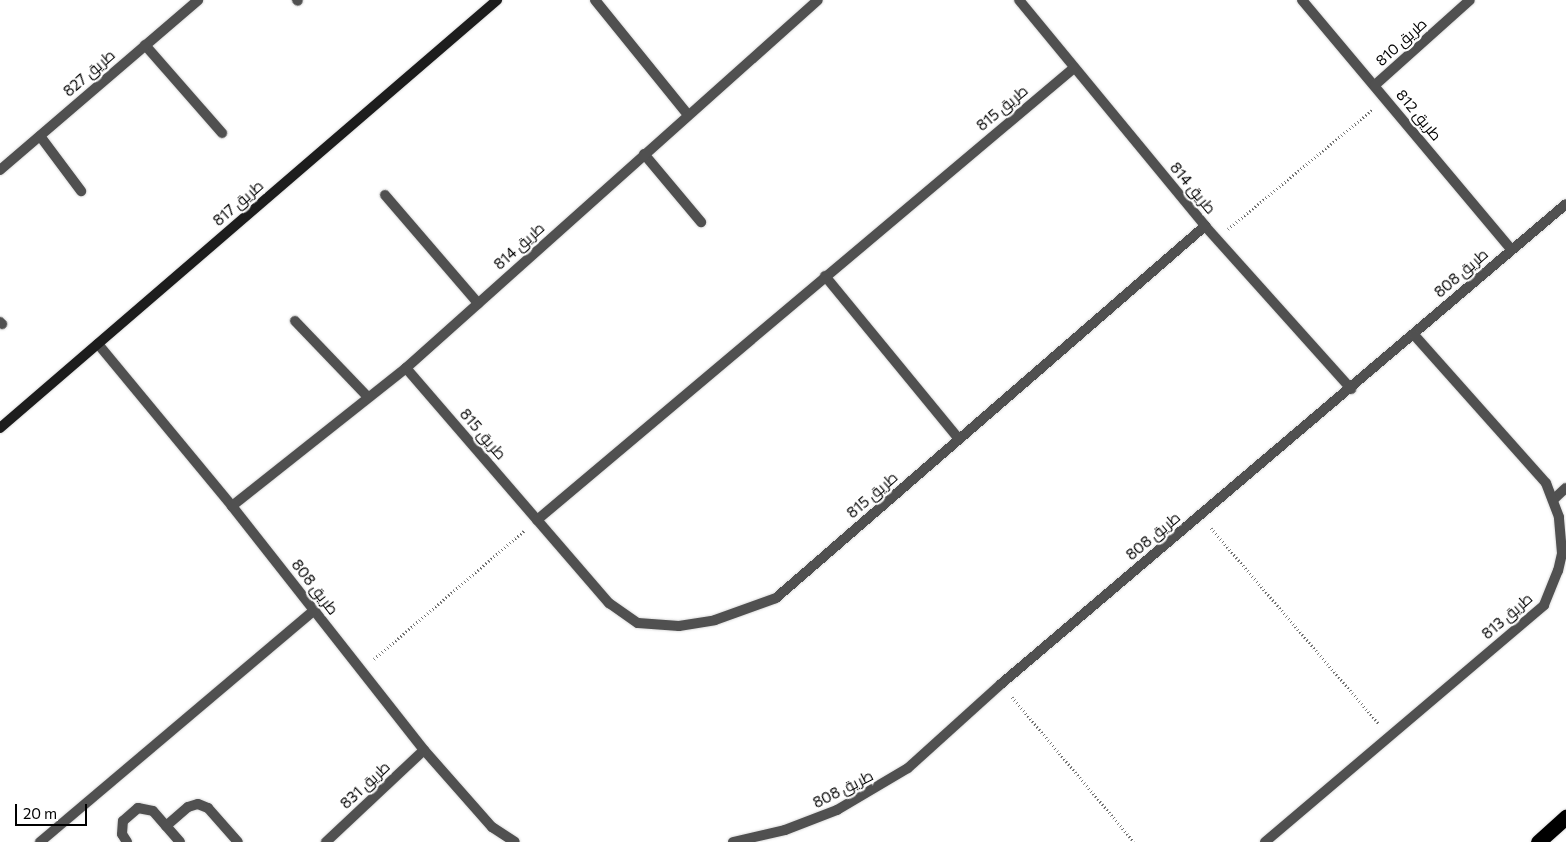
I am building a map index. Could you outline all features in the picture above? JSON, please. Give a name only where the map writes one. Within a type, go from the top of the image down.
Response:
[{"type":"highway","points":[[1538,842],[1566,817]]},
{"type":"street","name":"طريق 827","points":[[0,170],[198,0]]},
{"type":"street","name":"طريق 817","points":[[0,428],[497,0]]},
{"type":"street","points":[[595,0],[688,115]]},
{"type":"street","name":"طريق 814","points":[[232,506],[406,368],[818,0]]},
{"type":"street","name":"طريق 814","points":[[1018,0],[1205,226],[1351,388]]},
{"type":"street","name":"طريق 812","points":[[1302,0],[1511,249]]},
{"type":"street","name":"طريق 810","points":[[1375,86],[1470,0]]},
{"type":"street","points":[[145,45],[222,132]]},
{"type":"street","name":"طريق 815","points":[[537,520],[1074,68]]},
{"type":"street","points":[[40,136],[81,191]]},
{"type":"street","points":[[644,154],[701,222]]},
{"type":"street","points":[[385,196],[478,302]]},
{"type":"street","name":"طريق 808","points":[[732,842],[812,821],[862,798],[908,768],[1001,684],[1566,204]]},
{"type":"street","name":"طريق 815","points":[[406,368],[609,603],[638,623],[678,626],[715,620],[776,598],[1205,226]]},
{"type":"street","points":[[825,276],[959,439]]},
{"type":"street","points":[[295,321],[368,398]]},
{"type":"street","name":"طريق 813","points":[[1264,842],[1544,605],[1555,580],[1562,553],[1559,516],[1554,499],[1536,468],[1414,335]]},
{"type":"street","name":"طريق 808","points":[[98,344],[232,506],[424,750],[492,827],[515,842]]},
{"type":"street","points":[[1554,499],[1566,488]]},
{"type":"street","points":[[40,842],[315,610]]},
{"type":"street","name":"طريق 831","points":[[326,842],[424,750]]},
{"type":"street","points":[[166,826],[188,807],[198,804],[208,808],[238,842]]},
{"type":"street","points":[[127,842],[121,828],[131,810],[146,808],[180,842]]},
{"type":"path","points":[[1216,238],[1386,99]]},
{"type":"path","points":[[1200,516],[1389,736]]},
{"type":"path","points":[[361,670],[537,520]]},
{"type":"path","points":[[1001,684],[1134,842]]}]
